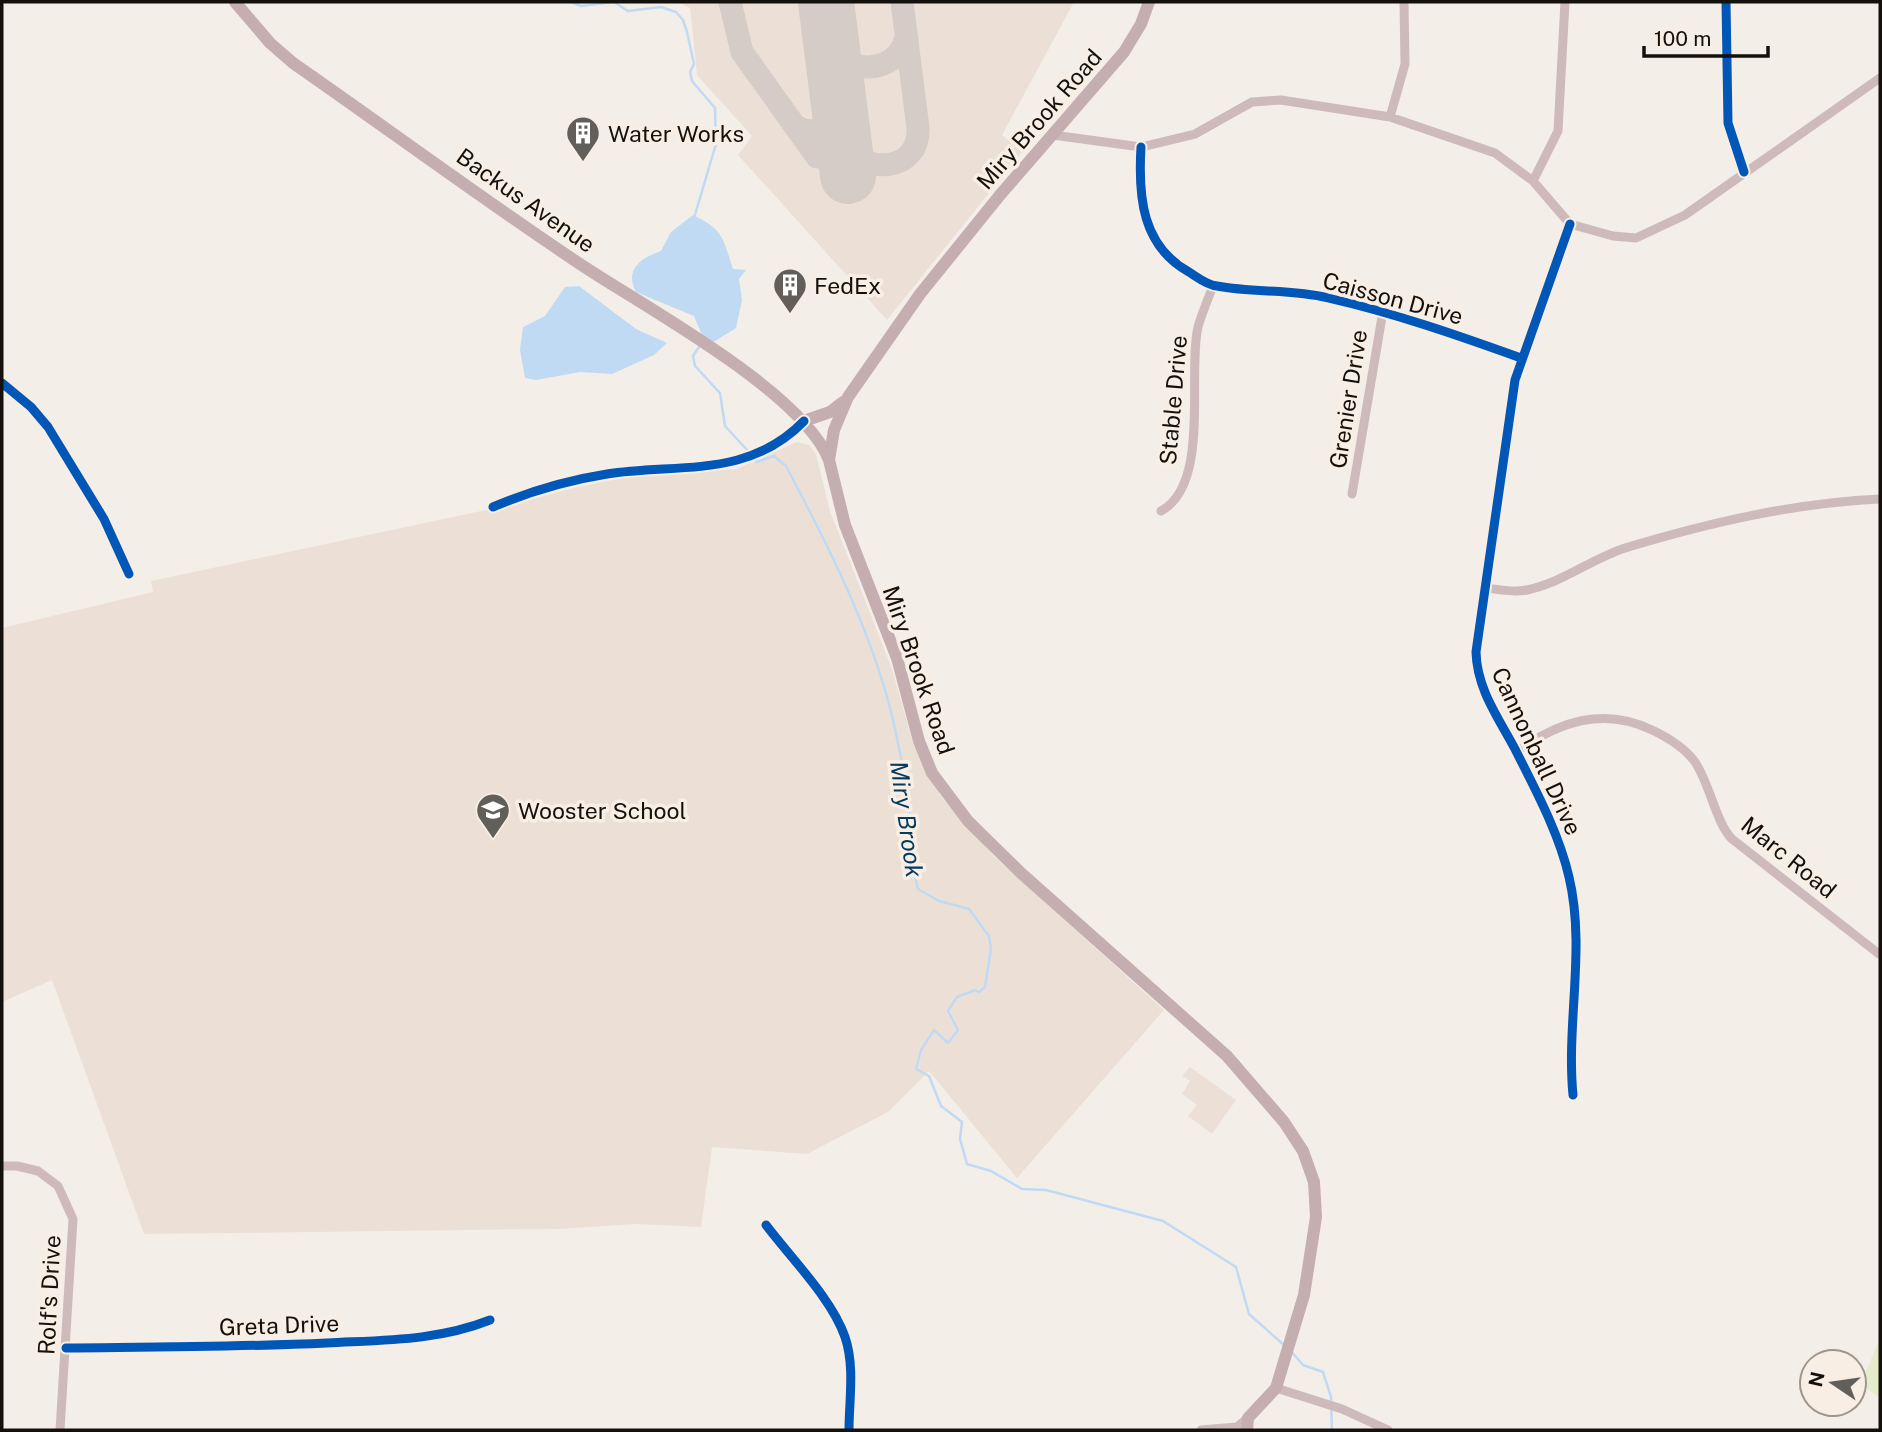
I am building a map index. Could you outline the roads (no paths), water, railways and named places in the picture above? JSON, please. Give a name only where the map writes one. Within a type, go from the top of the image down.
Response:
[{"type":"main road","name":"Backus Avenue","points":[[235,2],[270,43],[293,63],[567,255],[771,392],[804,421],[823,446],[829,460]]},
{"type":"main road","name":"Miry Brook Road","points":[[1149,2],[1141,24],[1124,52],[935,275],[848,397],[834,430],[829,460],[845,525],[897,658],[919,741],[932,773],[950,800],[1021,873],[1227,1056],[1256,1086],[1303,1151],[1314,1182],[1316,1217],[1297,1319],[1276,1388],[1247,1424]]},
{"type":"main road","points":[[804,421],[830,412],[848,397]]},
{"type":"street","points":[[1390,117],[1405,64],[1404,2]]},
{"type":"street","points":[[1533,181],[1558,131],[1564,2]]},
{"type":"street","points":[[1726,2],[1728,123],[1744,172]]},
{"type":"street","points":[[1053,135],[1141,147],[1195,134],[1252,102],[1281,100],[1390,117],[1495,153],[1533,181],[1570,224],[1614,236],[1636,237],[1685,215],[1880,78]]},
{"type":"street","name":"Caisson Drive","points":[[1141,147],[1139,185],[1153,240],[1165,255],[1213,286],[1324,296],[1383,310],[1455,332],[1521,358]]},
{"type":"street","name":"Cannonball Drive","points":[[1570,224],[1521,358],[1478,626],[1476,665],[1481,687],[1516,752],[1560,846],[1570,878],[1577,928],[1570,1026],[1573,1095]]},
{"type":"street","name":"Stable Drive","points":[[1161,511],[1172,505],[1187,471],[1193,438],[1198,328],[1213,286]]},
{"type":"street","name":"Grenier Drive","points":[[1352,494],[1383,310]]},
{"type":"street","points":[[2,383],[31,407],[48,427],[104,519],[129,574]]},
{"type":"street","points":[[493,507],[603,474],[647,468],[721,466],[757,453],[794,431],[804,421]]},
{"type":"street","points":[[1485,588],[1524,591],[1550,583],[1609,553],[1669,535],[1783,509],[1880,499]]},
{"type":"street","name":"Marc Road","points":[[1516,752],[1561,726],[1592,717],[1629,721],[1668,737],[1695,763],[1719,811],[1725,832],[1879,954]]},
{"type":"street","name":"Rolf's Drive","points":[[2,1166],[38,1171],[58,1186],[73,1219],[60,1430]]},
{"type":"street","points":[[766,1225],[834,1314],[846,1339],[850,1367],[849,1430]]},
{"type":"street","name":"Greta Drive","points":[[66,1348],[241,1347],[423,1339],[454,1333],[490,1320]]},
{"type":"street","points":[[1276,1388],[1342,1409],[1388,1430]]},
{"type":"street","points":[[1202,1430],[1247,1424]]},
{"type":"water","points":[[693,215],[716,230],[727,249],[733,269],[746,270],[739,279],[742,300],[736,328],[712,343],[702,335],[694,316],[636,292],[633,284],[636,265],[661,251],[671,232]]},
{"type":"water","points":[[579,286],[636,329],[667,343],[654,355],[612,374],[580,372],[536,380],[525,378],[520,350],[523,327],[545,316],[565,287]]},
{"type":"waterway","name":"Miry Brook","points":[[571,2],[581,6],[613,2]]},
{"type":"waterway","name":"Miry Brook","points":[[614,2],[628,11],[661,7],[676,12],[683,20],[694,64],[690,72],[692,81],[715,108],[716,144],[694,218]]},
{"type":"waterway","name":"Miry Brook","points":[[701,344],[693,356],[695,366],[720,393],[725,426],[749,452]]},
{"type":"waterway","name":"Miry Brook","points":[[753,457],[757,462],[774,456],[786,466],[828,548],[865,632],[885,690],[898,744],[913,836],[914,869],[918,889],[939,901],[969,909],[989,936],[991,949],[985,987],[979,992],[975,990],[957,997],[948,1011],[958,1030],[948,1043],[934,1030],[921,1050],[916,1069],[929,1076],[941,1106],[962,1122],[960,1139],[967,1164],[991,1171],[1022,1189],[1046,1190],[1163,1221],[1236,1267],[1249,1314],[1285,1346]]},
{"type":"waterway","name":"Miry Brook","points":[[1290,1350],[1303,1365],[1323,1372],[1331,1397],[1332,1430]]},
{"type":"place","name":"Water Works","points":[[583,163]]},
{"type":"place","name":"FedEx","points":[[790,315]]},
{"type":"place","name":"Wooster School","points":[[493,840]]}]
